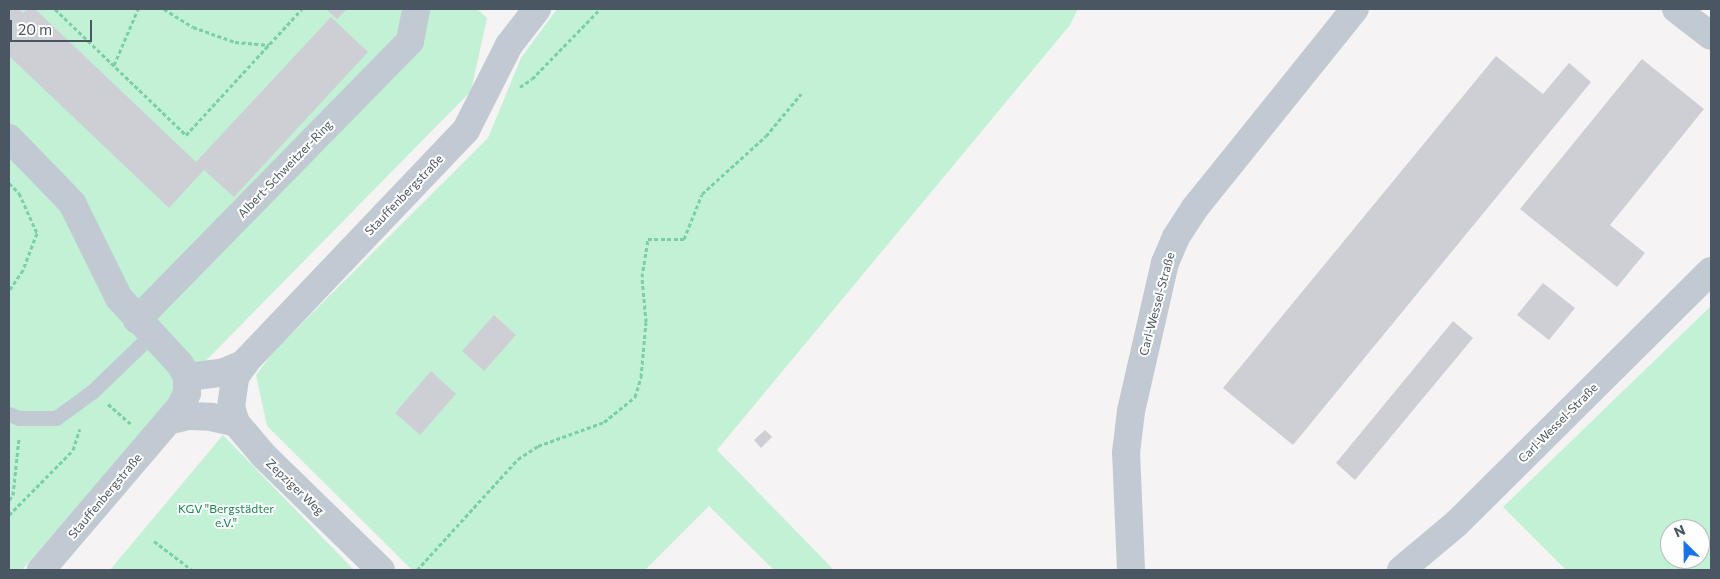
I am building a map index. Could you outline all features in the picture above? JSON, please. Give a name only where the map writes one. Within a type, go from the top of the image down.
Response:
[{"type":"street","name":"Albert-Schweitzer-Ring","points":[[144,327],[410,41],[416,9]]},
{"type":"street","name":"Stauffenbergstraße","points":[[231,391],[235,377],[245,363],[466,130],[509,45],[536,9]]},
{"type":"street","name":"Carl-Wessel-Straße","points":[[1131,570],[1126,494],[1127,444],[1131,411],[1165,263],[1176,237],[1194,209],[1355,9]]},
{"type":"street","points":[[1676,9],[1711,36]]},
{"type":"street","points":[[9,138],[72,203],[108,280],[144,327],[180,364],[187,385]]},
{"type":"street","name":"Carl-Wessel-Straße","points":[[1401,570],[1456,524],[1711,271]]},
{"type":"street","name":"Stauffenbergstraße","points":[[41,570],[159,431],[187,385],[222,374],[245,363]]},
{"type":"street","name":"Zepziger Weg","points":[[231,391],[231,407],[236,423],[264,456],[381,570]]},
{"type":"street","points":[[159,431],[188,416],[211,417],[236,423]]},
{"type":"lane","points":[[14,416],[56,418],[93,391],[144,327]]},
{"type":"path","points":[[55,9],[186,135],[302,9]]},
{"type":"path","points":[[114,65],[138,9]]},
{"type":"path","points":[[164,9],[193,27],[234,42],[270,45]]},
{"type":"path","points":[[485,94],[507,96],[532,79],[600,9]]},
{"type":"path","points":[[417,570],[518,459],[538,446],[604,422],[635,397],[641,377],[646,322],[642,277],[648,239],[684,239],[702,194],[766,136],[801,94]]},
{"type":"path","points":[[9,183],[19,192],[37,233],[23,270],[9,291]]},
{"type":"path","points":[[9,515],[73,450],[93,391],[159,431]]},
{"type":"path","points":[[9,500],[13,495],[18,461],[14,416]]},
{"type":"path","points":[[154,541],[192,570]]},
{"type":"green space","points":[[9,9],[477,9],[487,18],[471,91],[184,383],[22,570],[9,570]]},
{"type":"green space","points":[[557,9],[1078,9],[1070,25],[717,450],[834,570],[774,570],[709,506],[645,570],[412,570],[267,426],[256,375],[275,350],[488,138],[521,58]]},
{"type":"green space","points":[[1711,306],[1711,570],[1566,570],[1503,507]]},
{"type":"green space","name":"KGV \"Bergstädter e.V.\"","points":[[223,435],[323,538],[354,570],[110,570]]},
{"type":"building","points":[[9,9],[19,9],[23,13],[27,9],[35,9],[196,162],[331,17],[368,52],[234,197],[204,170],[169,208],[9,56]]},
{"type":"building","points":[[326,9],[347,9],[337,19]]},
{"type":"building","points":[[1496,56],[1543,94],[1569,63],[1591,82],[1293,445],[1223,388]]},
{"type":"building","points":[[1642,59],[1704,109],[1610,225],[1645,253],[1617,287],[1520,209]]},
{"type":"building","points":[[1543,283],[1575,308],[1549,340],[1517,315]]},
{"type":"building","points":[[494,315],[516,335],[484,371],[462,351]]},
{"type":"building","points":[[1453,321],[1473,338],[1355,480],[1336,463]]},
{"type":"building","points":[[431,371],[456,394],[420,435],[395,413]]},
{"type":"building","points":[[765,430],[772,437],[761,448],[754,440]]}]
